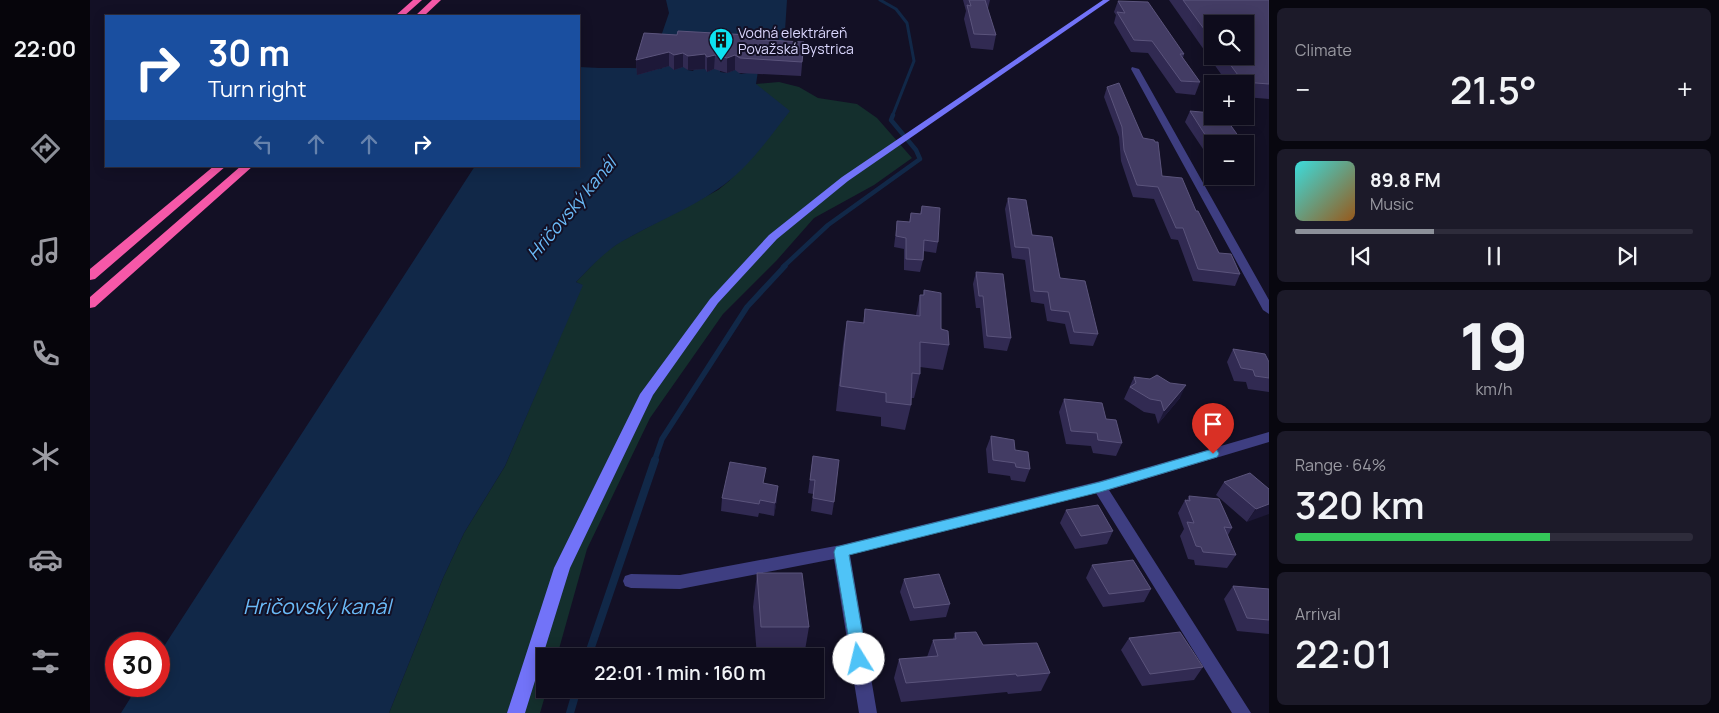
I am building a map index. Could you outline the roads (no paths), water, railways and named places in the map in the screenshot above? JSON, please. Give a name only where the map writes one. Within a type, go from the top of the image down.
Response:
[{"type":"highway","points":[[400,15],[418,0]]},
{"type":"highway","points":[[420,15],[437,0]]},
{"type":"highway","points":[[90,276],[220,167]]},
{"type":"highway","points":[[90,304],[247,167]]},
{"type":"main road","points":[[516,713],[562,568],[647,394],[714,301],[773,236],[845,179],[1107,0]]},
{"type":"street","points":[[1135,69],[1269,310]]},
{"type":"street","points":[[631,581],[680,582],[841,552],[1100,487],[1269,437]]},
{"type":"street","points":[[1100,487],[1242,713]]},
{"type":"street","points":[[841,552],[868,713]]},
{"type":"water","points":[[666,0],[787,0],[784,46],[657,48],[669,13]]},
{"type":"water","name":"Hričovský kanál","points":[[664,65],[688,67],[687,70],[693,71],[696,67],[721,69],[720,72],[727,73],[729,69],[740,70],[739,73],[741,74],[758,71],[756,84],[790,111],[757,153],[729,181],[707,197],[615,246],[597,260],[576,282],[583,285],[505,466],[464,533],[443,578],[389,713],[121,713],[131,697],[170,697],[170,637],[474,167],[580,167],[580,67],[661,69]]},
{"type":"waterway","points":[[880,0],[896,9],[907,23],[914,61],[892,117]]},
{"type":"waterway","points":[[783,267],[828,225],[920,159],[916,150],[891,120],[893,115]]},
{"type":"waterway","points":[[654,462],[662,439],[747,307],[785,266]]},
{"type":"waterway","points":[[591,648],[655,460]]},
{"type":"waterway","points":[[570,713],[574,698]]},
{"type":"place","name":"Vodná elektráreň Považská Bystrica","points":[[721,61]]}]
